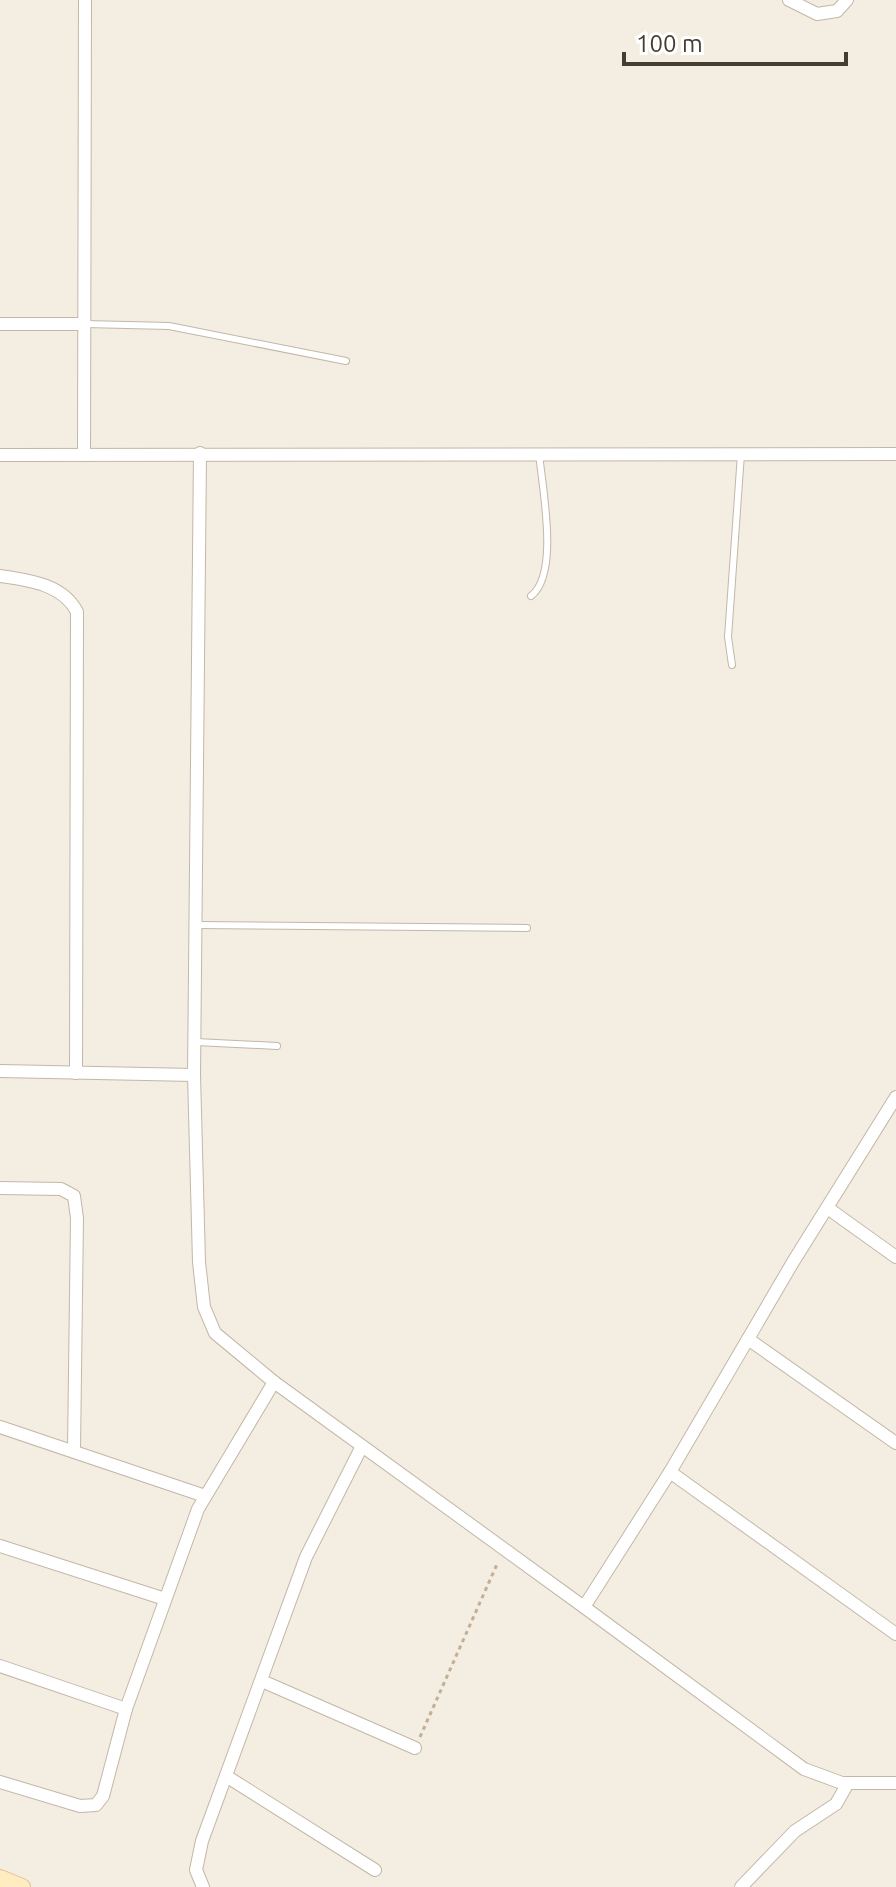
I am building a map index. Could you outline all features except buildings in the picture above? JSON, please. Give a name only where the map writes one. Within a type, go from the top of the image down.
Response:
[{"type":"street","points":[[84,455],[85,0]]},
{"type":"street","points":[[789,0],[817,14],[837,11],[847,0]]},
{"type":"street","points":[[0,324],[84,324]]},
{"type":"street","points":[[200,453],[194,1075],[199,1262],[204,1307],[215,1333],[361,1448],[504,1547],[804,1769],[830,1781],[896,1783]]},
{"type":"street","points":[[0,455],[896,454]]},
{"type":"street","points":[[0,576],[46,585],[71,602],[77,612],[76,1073]]},
{"type":"street","points":[[0,1071],[194,1075]]},
{"type":"street","points":[[584,1607],[670,1472],[896,1097]]},
{"type":"street","points":[[0,1188],[61,1189],[74,1196],[77,1218],[74,1450]]},
{"type":"street","points":[[829,1209],[896,1257]]},
{"type":"street","points":[[748,1339],[896,1443]]},
{"type":"street","points":[[0,1782],[80,1806],[96,1805],[103,1796],[126,1709],[205,1496],[274,1382]]},
{"type":"street","points":[[0,1427],[205,1496]]},
{"type":"street","points":[[203,1887],[198,1879],[197,1863],[226,1776],[306,1557],[361,1448]]},
{"type":"street","points":[[670,1472],[896,1634]]},
{"type":"street","points":[[0,1546],[165,1599]]},
{"type":"street","points":[[0,1666],[126,1709]]},
{"type":"street","points":[[262,1681],[415,1748]]},
{"type":"street","points":[[226,1776],[375,1870]]},
{"type":"street","points":[[741,1887],[795,1831],[836,1804],[848,1783]]},
{"type":"street","points":[[0,1878],[22,1887]]},
{"type":"lane","points":[[84,324],[169,326],[346,361]]},
{"type":"lane","points":[[531,596],[539,590],[545,573],[547,530],[539,452]]},
{"type":"lane","points":[[732,665],[728,637],[742,453]]},
{"type":"lane","points":[[196,925],[527,928]]},
{"type":"lane","points":[[196,1042],[277,1046]]},
{"type":"path","points":[[415,1748],[504,1547]]}]
